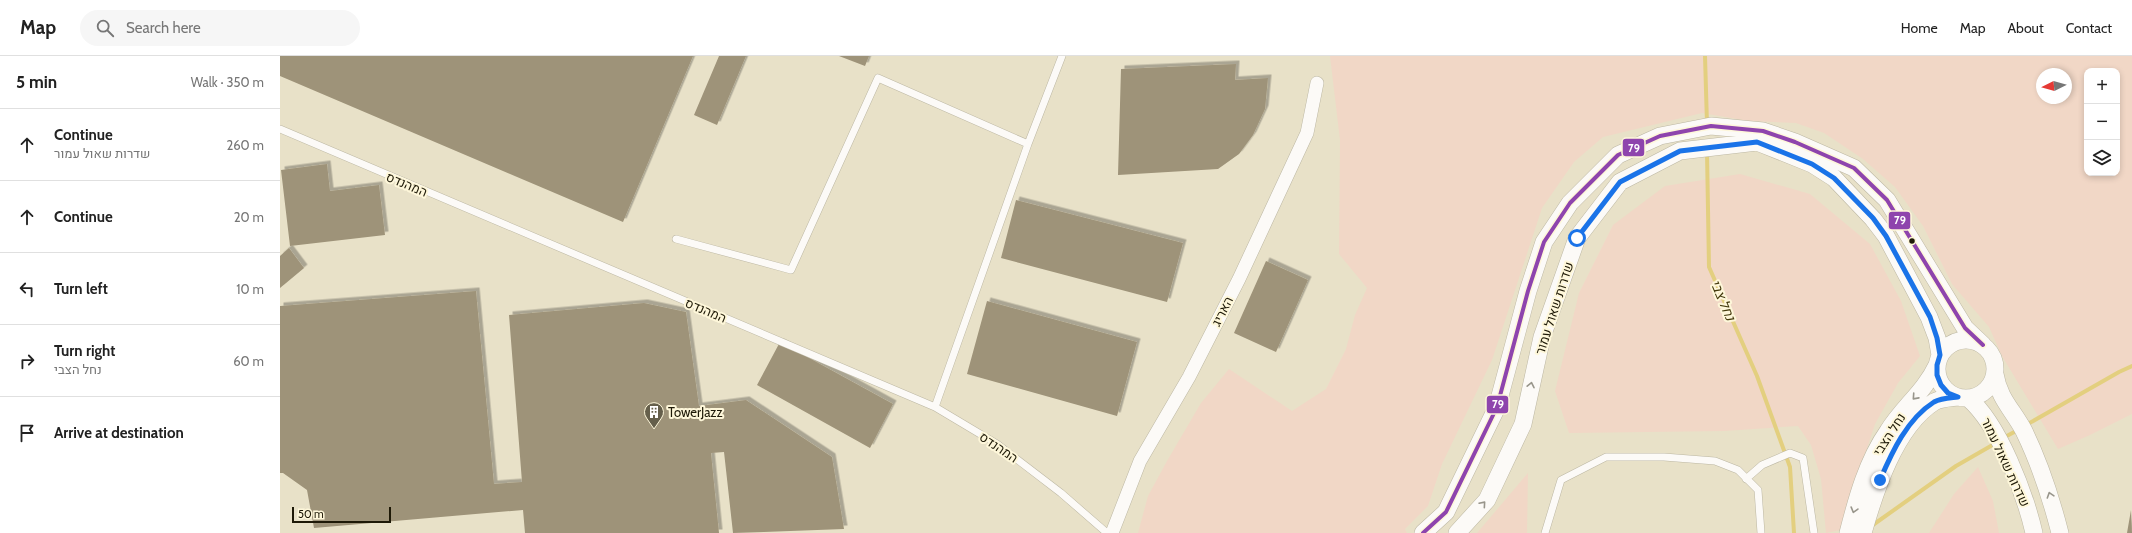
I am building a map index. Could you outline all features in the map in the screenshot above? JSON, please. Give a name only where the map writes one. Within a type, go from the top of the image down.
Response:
[{"type":"street","name":"האריג","points":[[1112,533],[1140,461],[1189,377],[1239,279],[1307,133],[1317,83]]},
{"type":"street","name":"שדרות שאול עמור","points":[[1423,533],[1446,512],[1497,407],[1528,291],[1544,242],[1570,203],[1618,155],[1660,136],[1711,126],[1762,131],[1795,142],[1854,168],[1887,200],[1965,328],[1983,345]]},
{"type":"street","name":"שדרות שאול עמור","points":[[1457,533],[1487,500],[1523,424],[1542,337],[1577,238],[1620,182],[1680,151],[1757,142],[1812,164],[1834,178],[1873,218],[1886,236],[1930,317],[1937,338],[1938,360]]},
{"type":"street","points":[[1964,340],[1974,341],[1983,345],[1990,352],[1994,364],[1994,374],[1991,384],[1985,391],[1963,398],[1948,393],[1941,385],[1937,375],[1938,360],[1946,347],[1955,342],[1964,340]]},
{"type":"street","name":"נחל הצבי","points":[[1848,533],[1866,474],[1877,450],[1892,425],[1930,379],[1938,360]]},
{"type":"street","name":"שדרות שאול עמור","points":[[1994,374],[2000,393],[2023,429],[2038,462],[2060,533]]},
{"type":"street","name":"נחל הצבי","points":[[1864,533],[1880,480],[1900,439],[1924,410],[1934,402],[1944,398],[1963,398]]},
{"type":"street","name":"שדרות שאול עמור","points":[[1963,398],[1983,412],[1991,426],[2028,509],[2034,533]]},
{"type":"lane","points":[[935,407],[1028,144],[1062,56]]},
{"type":"lane","points":[[676,239],[791,270],[878,78],[1028,144]]},
{"type":"lane","name":"המהנדס","points":[[280,129],[935,407],[997,444],[1062,493],[1108,533]]},
{"type":"lane","points":[[1746,479],[1762,466],[1790,453],[1803,458],[1814,533]]},
{"type":"lane","points":[[1545,533],[1561,480],[1606,457],[1664,456],[1715,461],[1738,470],[1758,490],[1761,533]]},
{"type":"shaded area","points":[[1330,56],[2132,56],[2132,414],[2058,449],[2002,356],[1989,327],[1952,284],[1923,226],[1895,187],[1863,159],[1824,133],[1796,123],[1749,121],[1702,113],[1603,137],[1574,162],[1542,208],[1492,360],[1442,464],[1428,506],[1405,529],[1407,533],[1138,533],[1148,496],[1167,461],[1201,403],[1229,369],[1292,411],[1326,389],[1346,349],[1355,315],[1367,288],[1339,254],[1340,140]]},
{"type":"shaded area","points":[[1740,174],[1810,194],[1870,244],[1901,301],[1920,356],[1898,383],[1875,424],[1840,530],[1826,533],[1821,479],[1811,445],[1798,426],[1724,431],[1569,433],[1555,391],[1579,293],[1613,225],[1665,186]]},
{"type":"shaded area","points":[[1978,467],[1993,501],[1999,533],[1929,533],[1954,494]]},
{"type":"shaded area","points":[[1528,473],[1527,533],[1477,533]]},
{"type":"building","points":[[280,56],[693,56],[623,222],[280,76]]},
{"type":"building","points":[[719,56],[746,56],[717,125],[694,115]]},
{"type":"building","points":[[839,56],[869,56],[865,66]]},
{"type":"building","points":[[1236,64],[1235,80],[1268,78],[1265,109],[1253,135],[1239,154],[1218,169],[1118,175],[1121,69]]},
{"type":"building","points":[[327,164],[330,191],[379,185],[385,235],[290,246],[281,170]]},
{"type":"building","points":[[1016,200],[1183,243],[1167,302],[1001,258]]},
{"type":"building","points":[[289,248],[304,268],[280,288],[280,256]]},
{"type":"building","points":[[1266,261],[1308,280],[1276,352],[1234,333]]},
{"type":"building","name":"TowerJazz","points":[[476,291],[494,484],[522,482],[509,315],[644,303],[686,312],[699,406],[746,400],[832,457],[844,529],[733,533],[724,452],[711,453],[719,533],[525,533],[523,510],[314,528],[307,490],[283,473],[280,473],[280,306]]},
{"type":"building","points":[[987,301],[1137,342],[1117,416],[967,374]]},
{"type":"building","points":[[780,342],[893,404],[870,448],[757,385]]},
{"type":"building","points":[[2131,510],[2132,533],[2127,533]]},
{"type":"waterway","name":"נחל צבי","points":[[1705,56],[1707,124]]},
{"type":"waterway","name":"נחל צבי","points":[[1707,152],[1709,267],[1757,376],[1790,467],[1794,533]]},
{"type":"waterway","points":[[2026,425],[2132,366]]},
{"type":"waterway","points":[[2003,438],[2018,430]]},
{"type":"waterway","points":[[1870,527],[1956,466],[1996,443]]},
{"type":"transit line","name":"79","points":[[1423,533],[1446,512],[1497,407],[1528,291],[1544,242],[1570,203],[1618,155],[1660,136],[1711,126],[1763,131],[1795,142],[1854,168],[1887,200],[1965,328],[1983,345]]},
{"type":"place","name":"TowerJazz","points":[[654,429]]},
{"type":"route","points":[[1577,238],[1620,182],[1680,151],[1757,142],[1812,164],[1834,178],[1873,218],[1886,236],[1930,317],[1937,338],[1940,355],[1937,365],[1937,375],[1941,385],[1948,393],[1958,397],[1944,398],[1934,402],[1924,410],[1900,439],[1880,480]]}]
